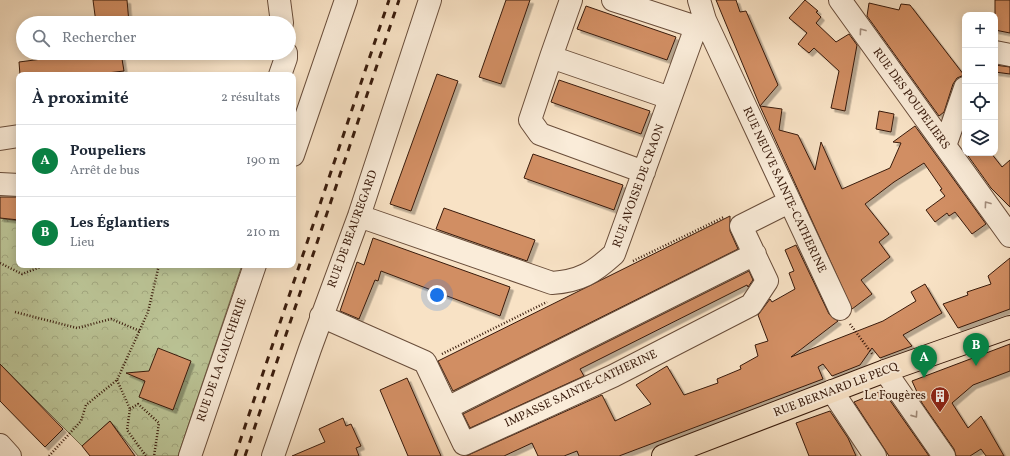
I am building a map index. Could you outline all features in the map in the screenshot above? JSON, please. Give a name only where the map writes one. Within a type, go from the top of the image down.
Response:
[{"type":"main road","name":"RUE BERNARD LE PECQ","points":[[663,456],[885,371],[1010,327]]},
{"type":"street","points":[[279,0],[281,16]]},
{"type":"street","points":[[296,139],[298,128],[346,0]]},
{"type":"street","name":"RUE DE BEAUREGARD","points":[[273,456],[359,216],[430,0]]},
{"type":"street","points":[[571,0],[530,120],[540,134],[644,172]]},
{"type":"street","points":[[613,0],[636,3],[700,16]]},
{"type":"street","name":"RUE DES POUPELIERS","points":[[840,0],[1010,236]]},
{"type":"street","name":"RUE AVOISE DE CRAON","points":[[359,216],[552,283],[572,281],[620,259],[644,172],[700,16]]},
{"type":"street","name":"RUE NEUVE SAINTE-CATHERINE","points":[[700,16],[840,309]]},
{"type":"street","points":[[998,53],[1010,55]]},
{"type":"street","points":[[551,57],[670,98]]},
{"type":"street","points":[[281,72],[285,60]]},
{"type":"street","points":[[945,146],[962,97]]},
{"type":"street","points":[[0,139],[16,136]]},
{"type":"street","points":[[0,184],[16,185]]},
{"type":"street","name":"IMPASSE SAINTE-CATHERINE","points":[[425,362],[464,444],[613,376],[751,306],[767,281],[741,226],[789,202]]},
{"type":"street","points":[[447,408],[755,254]]},
{"type":"street","name":"RUE DE LA GAUCHERIE","points":[[190,456],[254,268]]},
{"type":"street","points":[[322,316],[425,362]]},
{"type":"street","points":[[885,371],[944,456]]},
{"type":"street","points":[[832,391],[875,456]]},
{"type":"street","points":[[0,445],[10,456]]},
{"type":"path","points":[[620,259],[726,216]]},
{"type":"path","points":[[0,263],[22,274],[38,268]]},
{"type":"path","points":[[49,456],[81,421],[86,405],[117,380],[148,312],[158,268]]},
{"type":"path","points":[[425,362],[548,301],[552,283]]},
{"type":"path","points":[[840,309],[885,371]]},
{"type":"path","points":[[15,312],[77,328],[110,319],[140,331]]},
{"type":"path","points":[[117,380],[130,409],[127,430],[146,456]]},
{"type":"path","points":[[130,409],[138,404],[158,423],[154,456]]},
{"type":"green space","points":[[0,218],[16,221],[16,268],[241,268],[178,456],[138,456],[110,421],[82,446],[0,364]]},
{"type":"building","points":[[93,0],[127,0],[128,16],[95,16]]},
{"type":"building","points":[[506,0],[530,0],[501,84],[479,77]]},
{"type":"building","points":[[716,0],[736,0],[740,12],[746,11],[778,85],[760,106]]},
{"type":"building","points":[[805,0],[818,11],[816,12],[821,17],[816,23],[836,42],[849,34],[857,45],[845,111],[831,108],[839,71],[814,48],[809,53],[798,44],[807,33],[789,18]]},
{"type":"building","points":[[995,0],[1010,0],[1010,33],[998,31],[998,12],[995,12]]},
{"type":"building","points":[[869,3],[899,10],[901,4],[910,5],[962,72],[962,76],[957,78],[953,84],[944,112],[939,116],[867,16]]},
{"type":"building","points":[[586,6],[676,37],[667,60],[577,29]]},
{"type":"building","points":[[34,60],[122,60],[124,71],[20,72],[19,62]]},
{"type":"building","points":[[998,65],[1010,67],[1010,74],[998,72]]},
{"type":"building","points":[[437,74],[458,81],[411,211],[390,204]]},
{"type":"building","points":[[559,80],[650,111],[641,134],[551,102]]},
{"type":"building","points":[[760,106],[782,109],[779,130],[798,135],[815,170],[821,142],[842,189],[890,168],[901,143],[893,142],[915,126],[986,224],[972,234],[955,212],[949,216],[947,213],[935,222],[926,210],[945,196],[940,190],[942,189],[924,163],[894,182],[865,204],[889,234],[879,242],[890,257],[861,280],[872,294],[852,309]]},
{"type":"building","points":[[879,111],[894,114],[891,132],[876,129]]},
{"type":"building","points":[[533,154],[623,185],[614,210],[524,178]]},
{"type":"building","points":[[968,156],[993,156],[1002,167],[1010,160],[1010,207],[991,188]]},
{"type":"building","points":[[0,197],[16,197],[16,220],[0,218]]},
{"type":"building","points":[[444,208],[535,240],[527,261],[436,229]]},
{"type":"building","points":[[730,216],[730,231],[738,249],[453,391],[438,361]]},
{"type":"building","points":[[373,238],[510,287],[500,316],[381,271],[378,281],[375,280],[359,319],[340,311],[357,262],[364,265]]},
{"type":"building","points":[[796,245],[829,314],[838,321],[791,357],[883,321],[916,301],[911,292],[925,284],[942,313],[903,335],[912,346],[880,358],[872,348],[860,365],[832,376],[823,364],[818,367],[823,379],[619,456],[579,456],[577,451],[564,456],[538,456],[532,443],[504,456],[466,456],[602,395],[615,421],[651,404],[636,385],[667,366],[684,395],[718,383],[717,379],[741,369],[740,366],[758,356],[755,345],[768,341],[758,315],[770,299],[772,302],[795,289],[789,273],[794,271],[785,250]]},
{"type":"building","points":[[1010,258],[1010,309],[958,328],[943,304],[968,295],[967,292],[991,284],[988,276]]},
{"type":"building","points":[[749,271],[753,280],[748,287],[747,285],[580,369],[584,376],[470,428],[463,414]]},
{"type":"building","points":[[1010,344],[1010,371],[973,385],[952,403],[968,428],[981,416],[1004,456],[986,456],[981,449],[970,456],[956,456],[954,449],[922,403],[912,381]]},
{"type":"building","points":[[158,348],[191,361],[173,410],[139,397],[145,381],[126,373],[149,371]]},
{"type":"building","points":[[0,364],[63,429],[45,447],[0,401]]},
{"type":"building","points":[[407,378],[441,456],[408,456],[380,390]]},
{"type":"building","points":[[881,391],[884,392],[929,456],[889,456],[854,402]]},
{"type":"building","points":[[830,411],[848,438],[856,456],[809,456],[796,423]]},
{"type":"building","points":[[343,418],[346,426],[351,424],[361,446],[356,448],[359,456],[292,456],[325,442],[319,429]]},
{"type":"building","points":[[110,421],[135,456],[90,456],[82,446]]},
{"type":"railway","points":[[235,456],[389,0]]},
{"type":"railway","points":[[245,456],[399,0]]},
{"type":"place","name":"Les Églantiers","points":[[976,366]]},
{"type":"place","name":"Poupeliers","points":[[924,378]]},
{"type":"place","name":"Le Fougères","points":[[940,413]]}]
